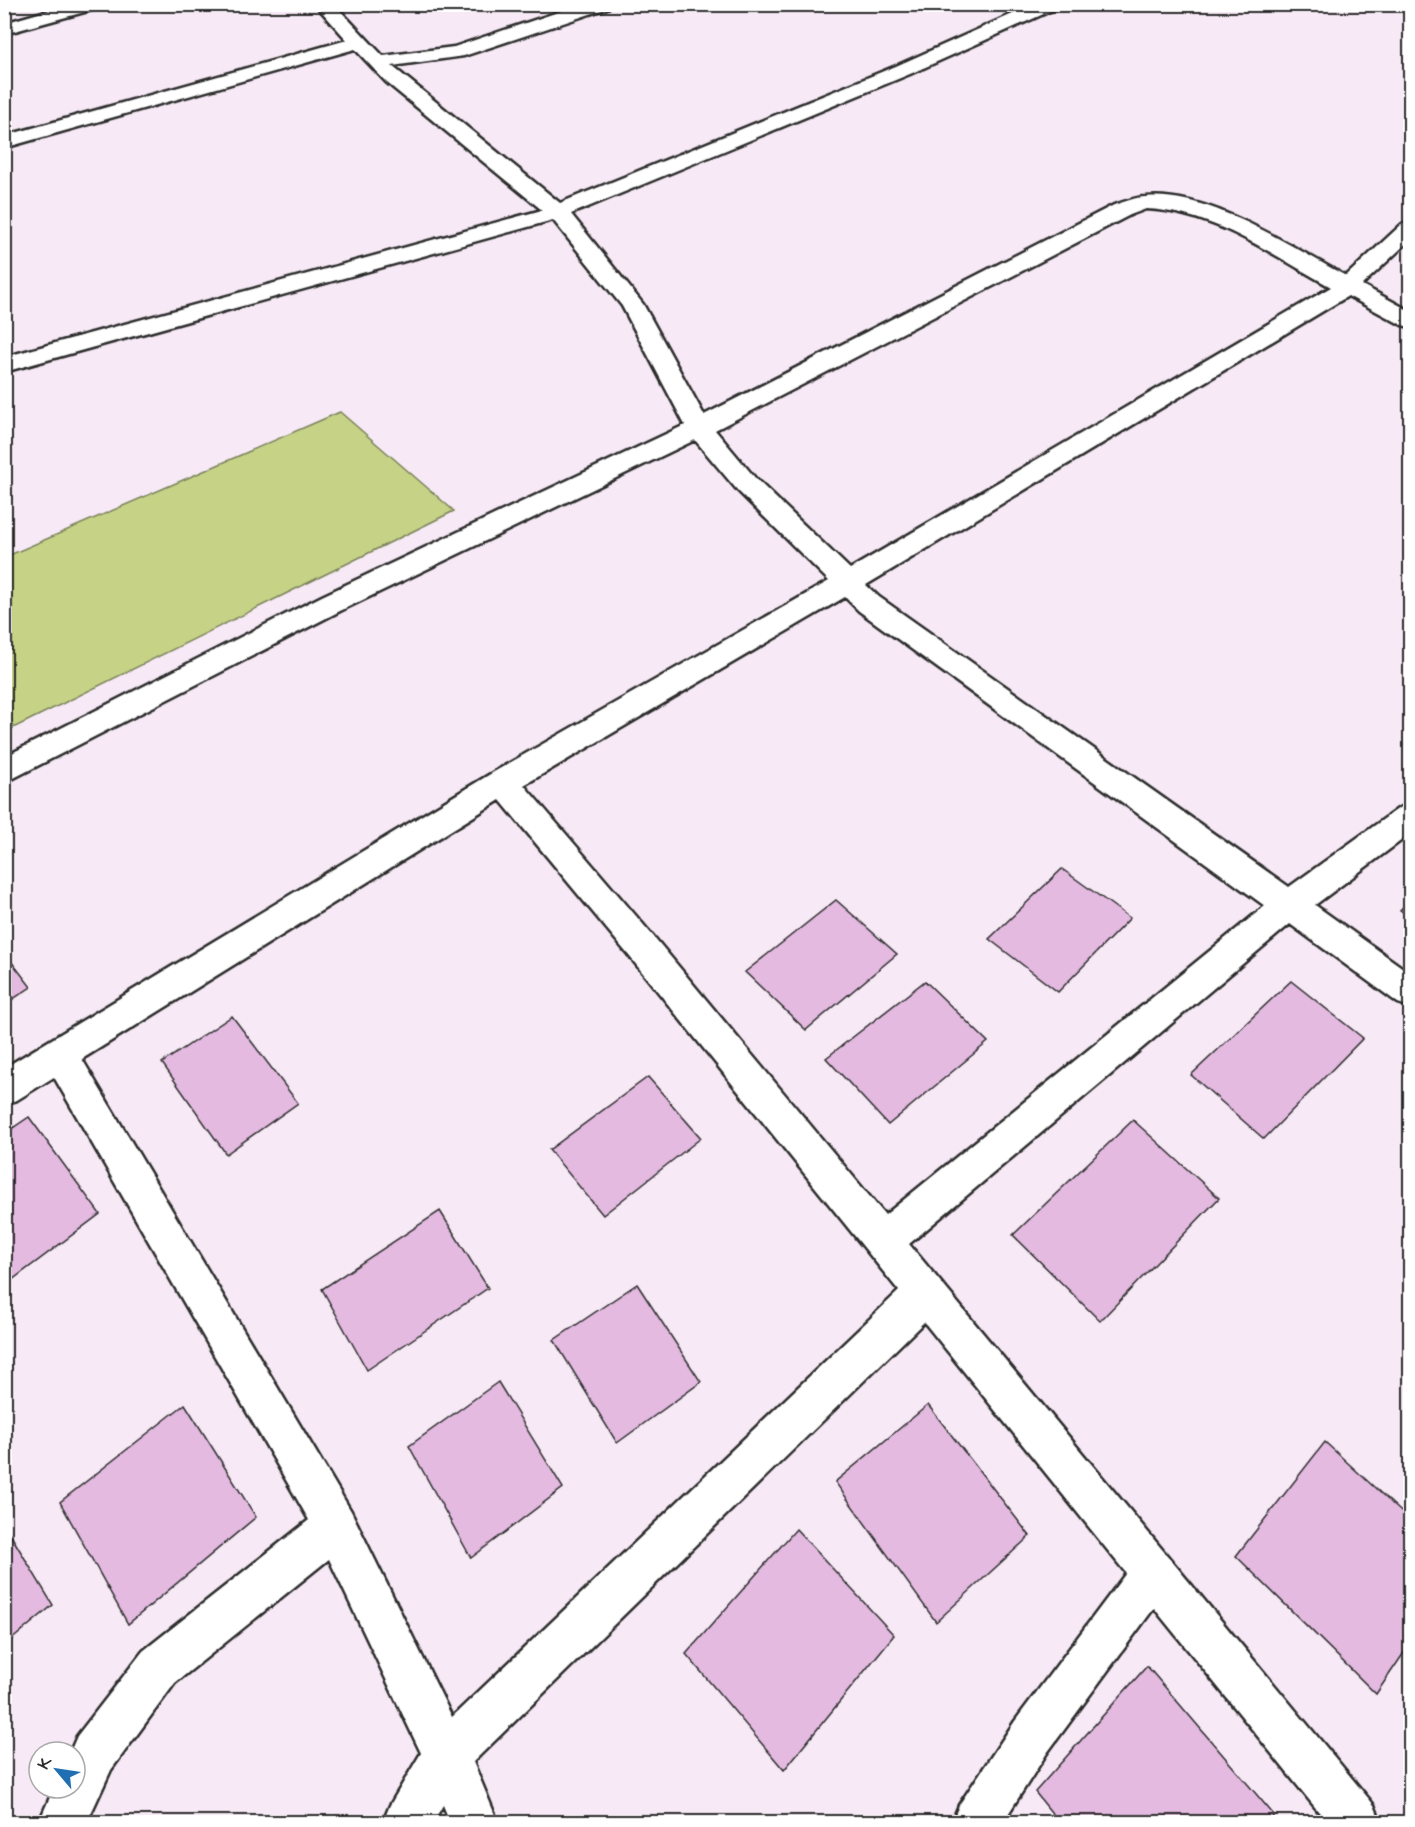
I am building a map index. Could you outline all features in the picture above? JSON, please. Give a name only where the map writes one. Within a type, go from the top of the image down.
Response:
[{"type":"street","points":[[4,29],[93,4]]},
{"type":"street","points":[[324,4],[393,78],[558,212],[632,304],[699,428],[747,485],[868,604],[1410,992]]},
{"type":"street","points":[[378,62],[457,52],[602,4]]},
{"type":"street","points":[[4,365],[558,212],[903,70],[1051,4]]},
{"type":"street","points":[[4,142],[359,42]]},
{"type":"street","points":[[4,771],[332,603],[699,428],[1122,210],[1145,203],[1171,204],[1219,217],[1410,320]]},
{"type":"street","points":[[4,1088],[503,782],[848,583],[1347,287],[1410,230]]},
{"type":"street","points":[[503,782],[642,947],[1357,1822]]},
{"type":"street","points":[[883,1241],[1290,905],[1410,817]]},
{"type":"street","points":[[60,1054],[336,1526],[446,1755],[474,1822]]},
{"type":"street","points":[[407,1822],[446,1755],[925,1293]]},
{"type":"street","points":[[63,1822],[94,1753],[159,1667],[336,1526]]},
{"type":"street","points":[[976,1822],[1031,1737],[1154,1572]]},
{"type":"green space","points":[[340,412],[454,511],[5,732],[5,557]]},
{"type":"building","points":[[1062,869],[1130,918],[1058,992],[989,939]]},
{"type":"building","points":[[836,900],[897,954],[806,1030],[745,972]]},
{"type":"building","points":[[1410,900],[1410,917],[1400,910]]},
{"type":"building","points":[[4,952],[31,987],[4,1005]]},
{"type":"building","points":[[925,981],[988,1042],[888,1125],[826,1058]]},
{"type":"building","points":[[1291,981],[1363,1038],[1264,1139],[1191,1075]]},
{"type":"building","points":[[232,1016],[298,1103],[226,1154],[162,1063]]},
{"type":"building","points":[[648,1077],[701,1138],[603,1215],[549,1150]]},
{"type":"building","points":[[29,1117],[100,1214],[4,1286],[4,1134]]},
{"type":"building","points":[[1133,1120],[1219,1198],[1100,1321],[1013,1235]]},
{"type":"building","points":[[440,1211],[488,1288],[367,1370],[322,1289]]},
{"type":"building","points":[[637,1284],[701,1382],[617,1443],[554,1340]]},
{"type":"building","points":[[498,1382],[563,1488],[471,1558],[409,1446]]},
{"type":"building","points":[[185,1404],[256,1517],[128,1624],[60,1502]]},
{"type":"building","points":[[928,1405],[1030,1536],[936,1622],[835,1482]]},
{"type":"building","points":[[1325,1442],[1410,1520],[1410,1644],[1376,1694],[1236,1556]]},
{"type":"building","points":[[4,1524],[53,1605],[4,1646]]},
{"type":"building","points":[[796,1529],[894,1635],[784,1770],[686,1654]]},
{"type":"building","points":[[1147,1666],[1274,1815],[1268,1822],[1059,1822],[1035,1792]]}]
